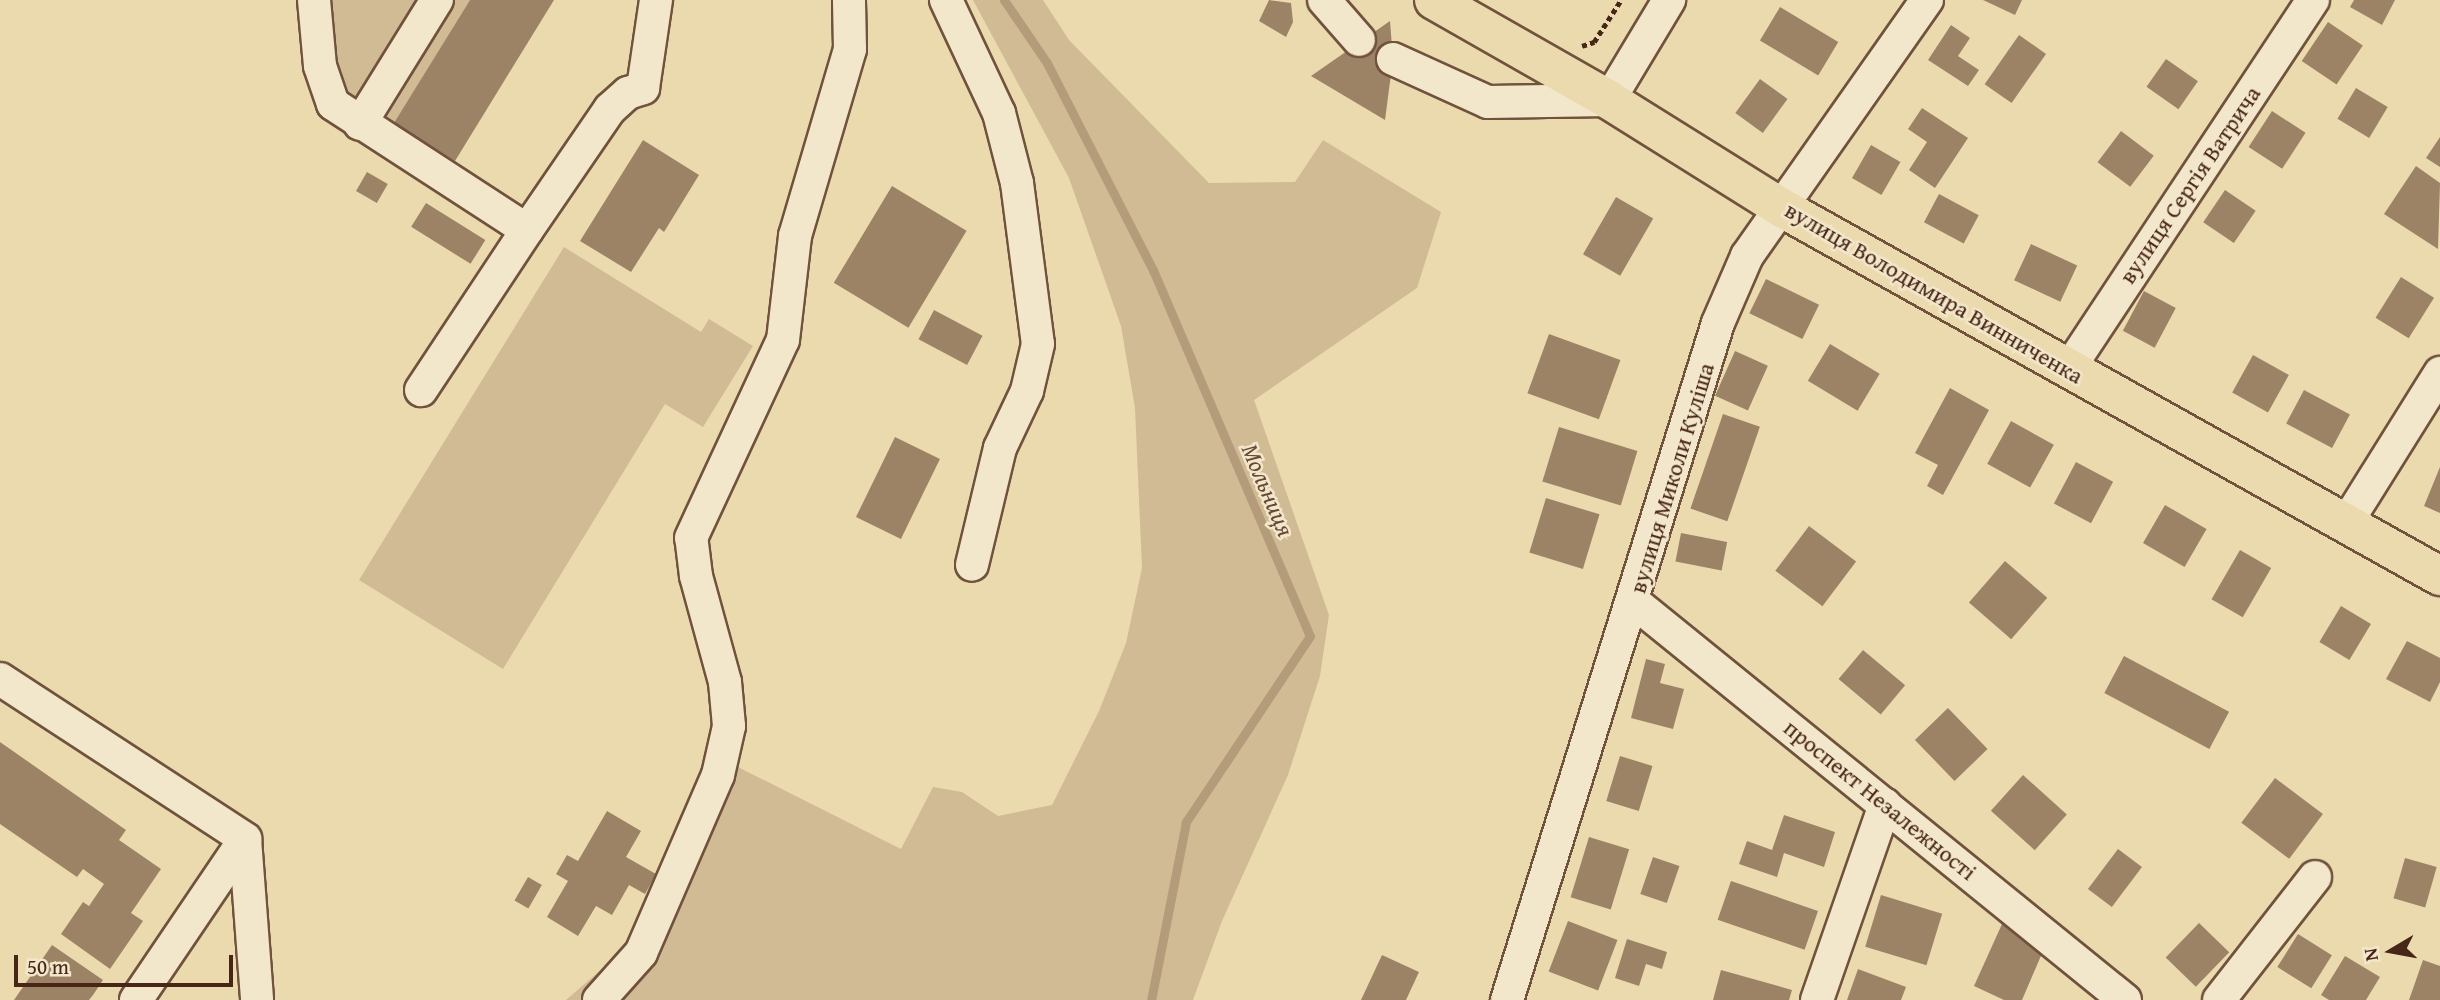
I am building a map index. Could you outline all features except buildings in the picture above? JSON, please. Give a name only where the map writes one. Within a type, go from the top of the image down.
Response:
[{"type":"main road","name":"вулиця Володимира Винниченка","points":[[1434,0],[1609,100],[1782,208],[2440,576]]},
{"type":"street","points":[[314,0],[325,86],[333,104],[527,230]]},
{"type":"street","points":[[360,124],[437,0]]},
{"type":"street","points":[[421,390],[611,109],[628,93],[643,88],[656,0]]},
{"type":"street","points":[[599,1000],[641,953],[718,775],[729,726],[725,682],[696,576],[691,538],[783,340],[795,236],[849,49],[849,0]]},
{"type":"street","points":[[946,0],[999,113],[1017,183],[1038,344],[1027,391],[1000,448],[972,565]]},
{"type":"street","points":[[1324,0],[1359,40]]},
{"type":"street","points":[[1393,59],[1488,103],[1609,100],[1669,0]]},
{"type":"street","name":"вулиця Миколи Куліша","points":[[1507,1000],[1634,602],[1718,323],[1747,256],[1927,0]]},
{"type":"street","name":"вулиця Сергія Ватрича","points":[[2068,370],[2313,0]]},
{"type":"street","points":[[2347,522],[2440,373]]},
{"type":"street","name":"проспект Незалежності","points":[[1634,602],[2124,1000]]},
{"type":"street","points":[[0,679],[245,839]]},
{"type":"street","points":[[1817,1000],[1885,805]]},
{"type":"street","points":[[136,1000],[245,839]]},
{"type":"street","points":[[245,839],[257,1000]]},
{"type":"street","points":[[2219,1000],[2315,877]]},
{"type":"path","points":[[1572,50],[1594,41],[1621,0]]},
{"type":"shaded area","points":[[315,0],[470,0],[385,139],[334,102]]},
{"type":"shaded area","points":[[973,0],[1043,0],[1069,40],[1209,183],[1295,182],[1323,140],[1441,212],[1417,288],[1254,400],[1329,615],[1320,676],[1288,775],[1222,921],[1193,1000],[566,1000],[633,942],[716,756],[901,849],[933,787],[962,792],[998,816],[1052,805],[1099,711],[1126,643],[1142,568],[1135,408],[1121,326],[1069,178]]},
{"type":"shaded area","points":[[564,247],[701,332],[709,319],[753,346],[703,427],[665,404],[503,669],[359,580]]},
{"type":"waterway","name":"Мольниця","points":[[1004,0],[1047,63],[1153,270],[1310,636],[1186,822],[1151,1000]]}]
